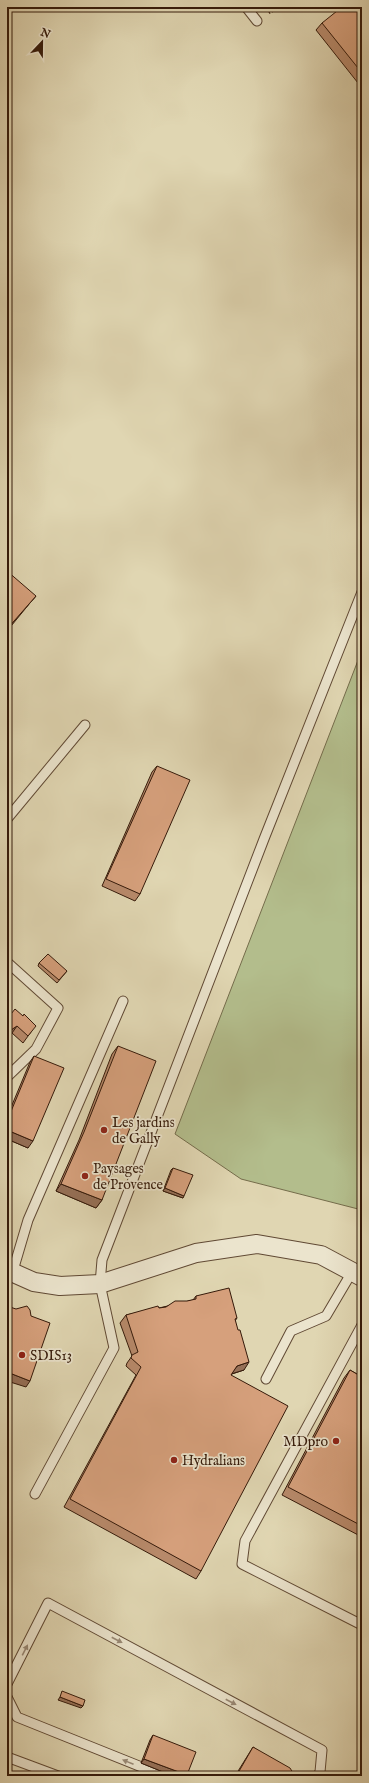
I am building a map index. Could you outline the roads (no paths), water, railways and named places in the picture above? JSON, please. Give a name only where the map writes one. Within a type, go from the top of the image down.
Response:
[{"type":"street","points":[[10,1272],[34,1282],[60,1286],[100,1284],[196,1253],[256,1244],[321,1255],[357,1274]]},
{"type":"lane","points":[[246,7],[257,21]]},
{"type":"lane","points":[[35,1494],[114,1348],[100,1284],[102,1260],[267,832],[362,592]]},
{"type":"lane","points":[[7,819],[85,725]]},
{"type":"lane","points":[[7,962],[58,1008],[36,1049],[7,1077]]},
{"type":"lane","points":[[10,1272],[28,1220],[123,1001]]},
{"type":"lane","points":[[266,1379],[291,1331],[326,1316],[357,1274]]},
{"type":"lane","points":[[362,1325],[359,1337],[245,1540],[242,1564],[362,1625]]},
{"type":"lane","points":[[7,1684],[48,1603],[322,1750],[320,1772],[317,1776]]},
{"type":"lane","points":[[7,1697],[17,1717],[164,1776]]},
{"type":"lane","points":[[7,1757],[58,1776]]},
{"type":"place","name":"Les jardins de Gally","points":[[104,1130]]},
{"type":"place","name":"Paysages de Provence","points":[[85,1176]]},
{"type":"place","name":"SDIS13","points":[[22,1355]]},
{"type":"place","name":"MDpro","points":[[336,1441]]},
{"type":"place","name":"Hydralians","points":[[174,1460]]}]
